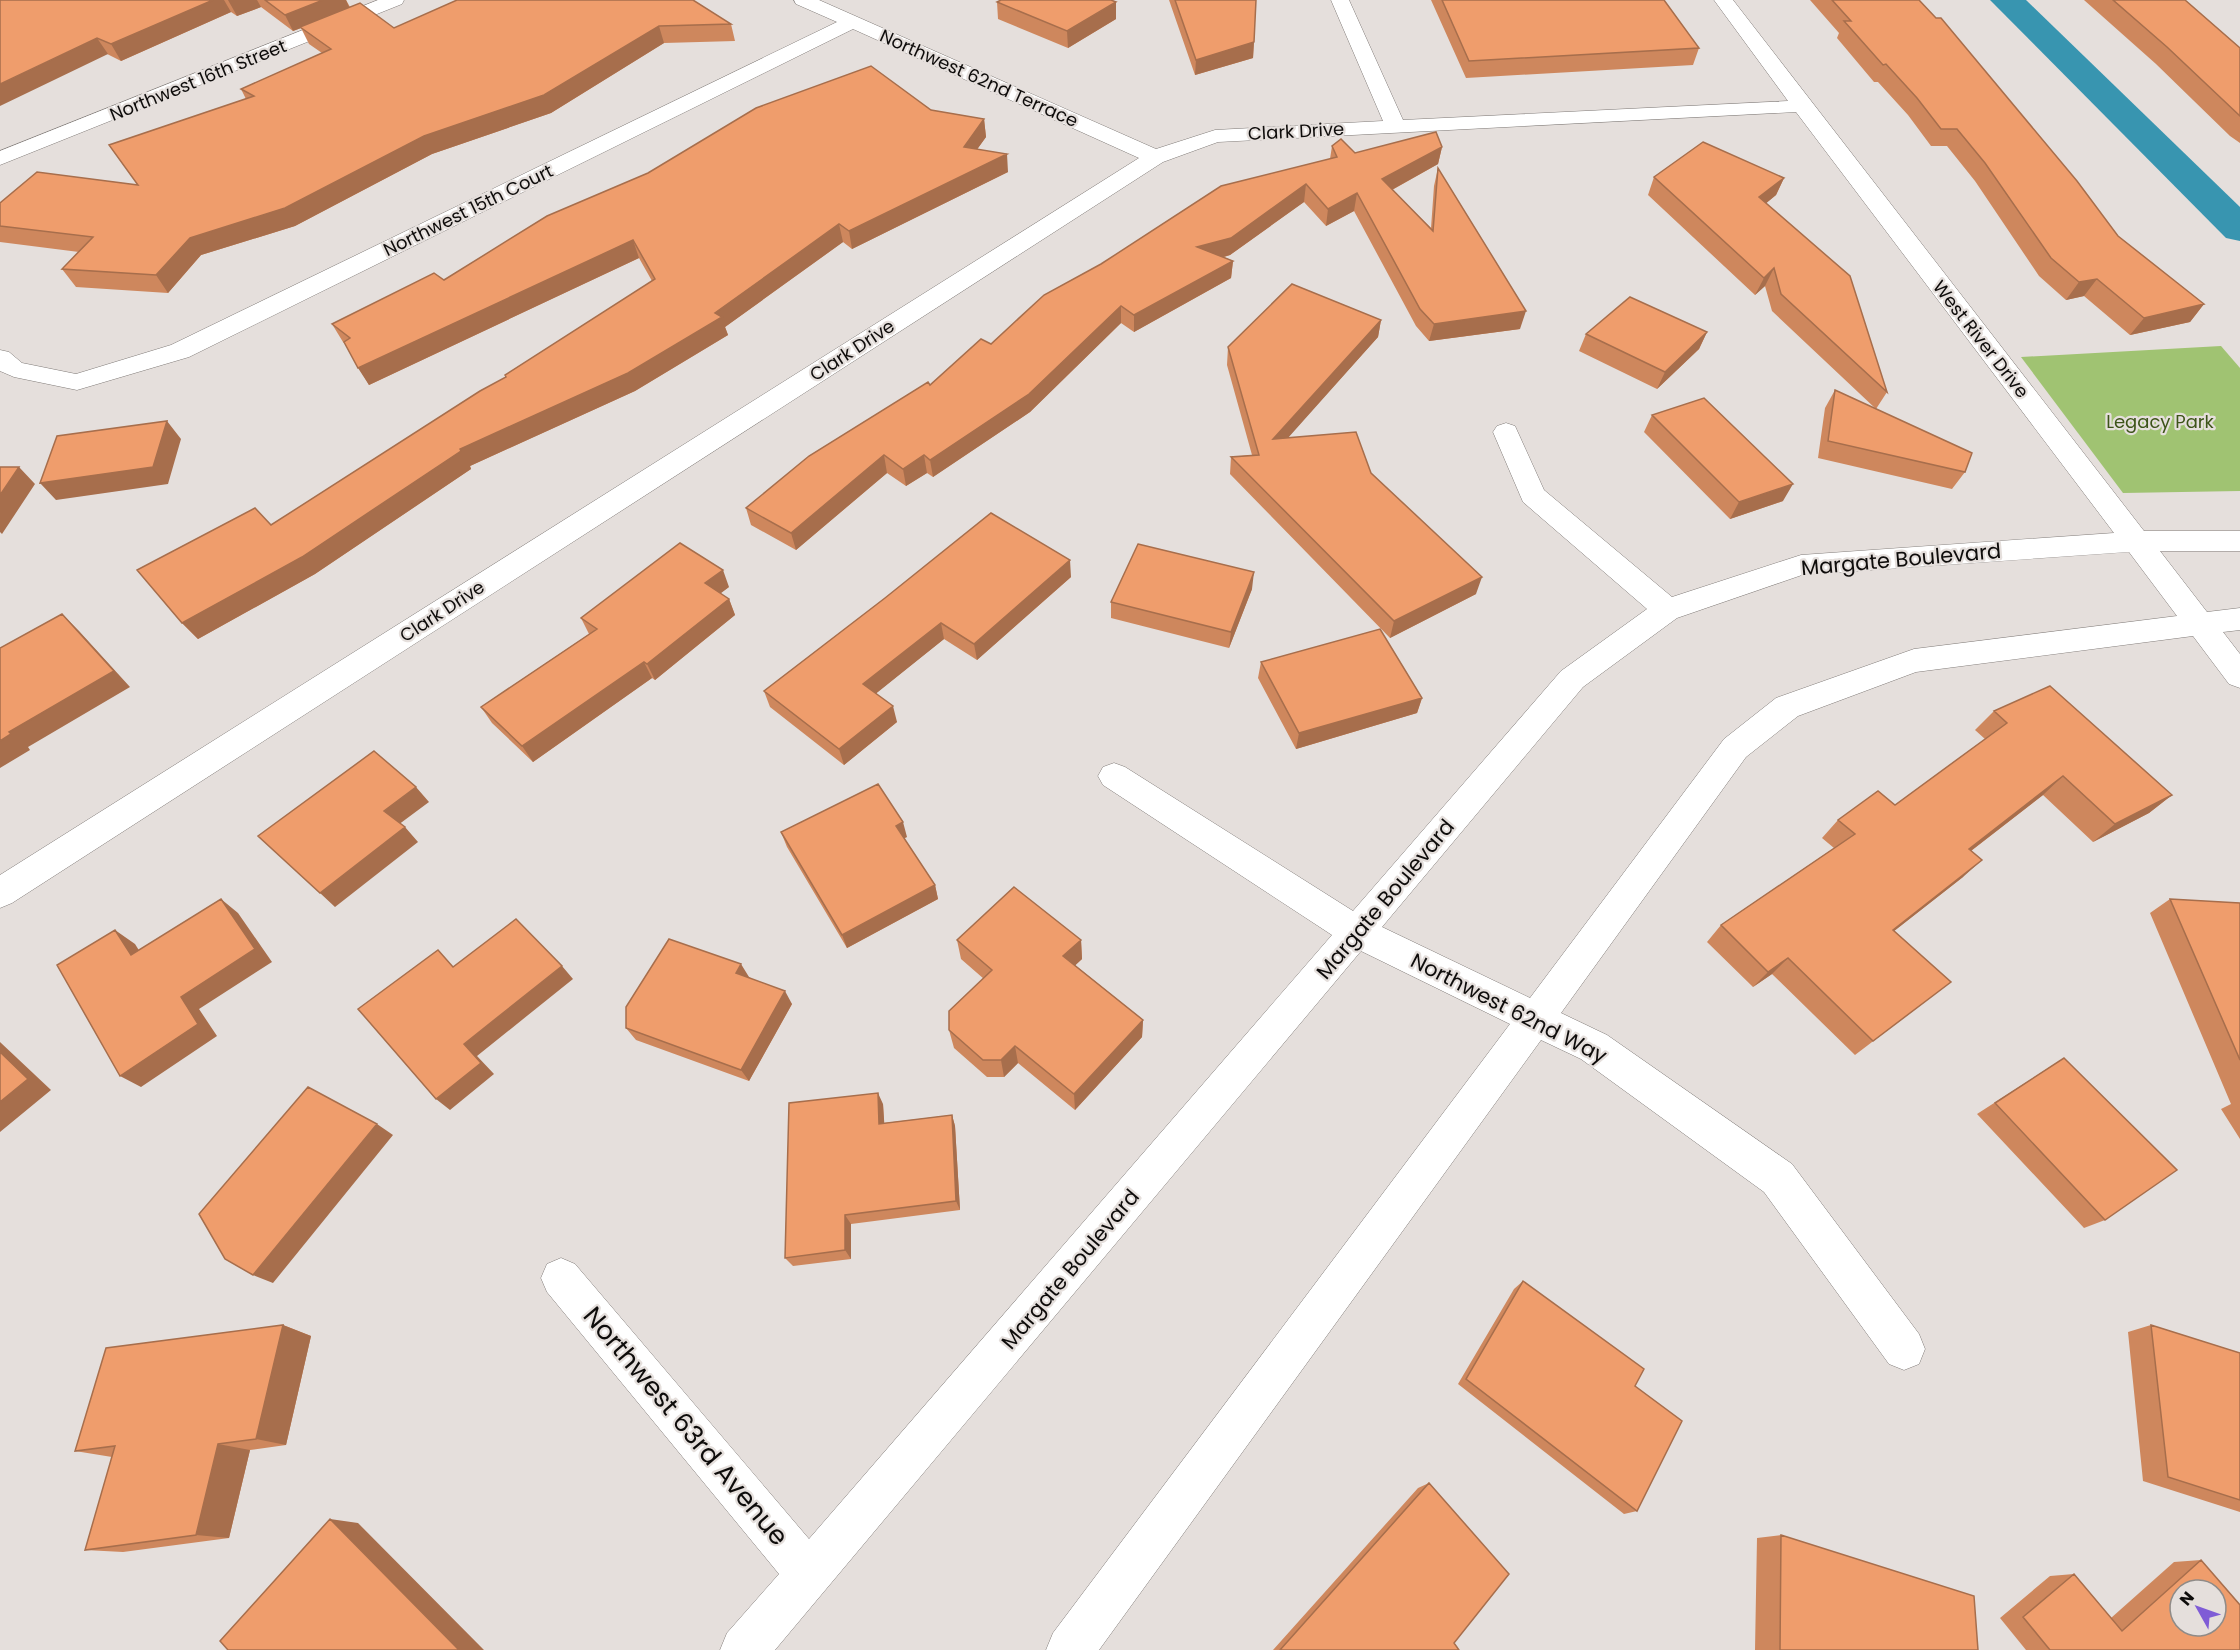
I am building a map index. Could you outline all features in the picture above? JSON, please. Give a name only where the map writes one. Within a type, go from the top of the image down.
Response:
[{"type":"street","name":"Northwest 16th Street","points":[[0,159],[395,0]]},
{"type":"street","name":"Northwest 62nd Terrace","points":[[803,0],[1155,157]]},
{"type":"street","points":[[1340,0],[1395,125]]},
{"type":"street","name":"West River Drive","points":[[1724,0],[1802,106],[2240,676]]},
{"type":"street","name":"Northwest 15th Court","points":[[0,358],[14,369],[77,382],[180,351],[853,22]]},
{"type":"street","name":"Clark Drive","points":[[0,892],[1155,157],[1215,136],[1802,106]]},
{"type":"street","points":[[1506,432],[1533,495],[1667,610]]},
{"type":"street","name":"Margate Boulevard","points":[[744,1650],[1572,679],[1667,610],[1801,565],[2137,541],[2240,541]]},
{"type":"street","points":[[1070,1650],[1735,748],[1787,707],[1914,661],[2240,619]]},
{"type":"street","name":"Northwest 62nd Way","points":[[1114,776],[1358,932],[1594,1047],[1778,1178],[1904,1349]]},
{"type":"street","name":"Northwest 63rd Avenue","points":[[561,1278],[809,1574]]},
{"type":"green space","name":"Legacy Park","points":[[2221,346],[2240,368],[2240,491],[2123,493],[2021,357]]},
{"type":"building","points":[[0,0],[213,0],[111,44],[97,38],[0,84]]},
{"type":"building","points":[[265,0],[323,0],[285,15]]},
{"type":"building","points":[[457,0],[693,0],[731,24],[659,26],[544,95],[424,136],[285,208],[190,238],[156,275],[62,269],[93,237],[0,226],[0,203],[37,172],[138,185],[109,145],[254,96],[241,89],[331,49],[300,27],[360,3],[394,28]]},
{"type":"building","points":[[1001,0],[1111,0],[1116,2],[1067,31],[997,2]]},
{"type":"building","points":[[1175,0],[1256,0],[1254,42],[1196,60]]},
{"type":"building","points":[[1442,0],[1664,0],[1699,48],[1469,61]]},
{"type":"building","points":[[1832,0],[1919,0],[1936,18],[1941,18],[2077,181],[2118,236],[2204,304],[2144,318],[2097,279],[2079,282],[2051,258],[1985,163],[1957,129],[1941,129],[1917,98],[1886,64],[1883,65],[1844,21],[1851,21]]},
{"type":"building","points":[[2113,0],[2185,0],[2240,48],[2240,116],[2167,47]]},
{"type":"building","points":[[871,66],[931,110],[984,119],[964,147],[1007,154],[849,231],[839,224],[715,313],[722,317],[628,373],[460,449],[461,451],[302,557],[182,623],[137,570],[255,508],[271,525],[480,391],[506,377],[505,375],[655,279],[633,240],[358,368],[344,342],[350,338],[332,324],[434,273],[444,280],[547,216],[648,173],[756,108]]},
{"type":"building","points":[[1436,132],[1442,147],[1382,179],[1433,231],[1438,168],[1526,311],[1434,324],[1420,309],[1357,193],[1328,209],[1306,184],[1231,238],[1197,247],[1233,261],[1134,315],[1121,306],[1029,394],[930,460],[924,455],[903,469],[884,455],[791,533],[746,508],[809,456],[928,382],[930,385],[981,339],[991,344],[1044,295],[1101,264],[1221,186],[1337,157],[1332,146],[1341,139],[1355,153]]},
{"type":"building","points":[[1703,142],[1784,178],[1759,197],[1850,276],[1887,392],[1781,294],[1774,268],[1764,278],[1654,177]]},
{"type":"building","points":[[1292,284],[1381,320],[1273,439],[1356,432],[1371,473],[1482,577],[1394,621],[1231,457],[1259,455],[1228,347]]},
{"type":"building","points":[[1630,297],[1707,332],[1665,372],[1586,334]]},
{"type":"building","points":[[1835,390],[1972,453],[1965,472],[1828,441]]},
{"type":"building","points":[[1704,398],[1793,484],[1739,502],[1652,415]]},
{"type":"building","points":[[167,421],[153,467],[40,483],[57,436]]},
{"type":"building","points":[[0,467],[19,467],[0,495]]},
{"type":"building","points":[[991,513],[1070,560],[974,644],[941,623],[863,684],[893,706],[839,749],[764,691],[885,598]]},
{"type":"building","points":[[680,543],[723,570],[705,583],[729,599],[647,664],[644,662],[522,746],[481,707],[597,629],[581,618]]},
{"type":"building","points":[[1138,544],[1254,572],[1231,632],[1111,602]]},
{"type":"building","points":[[62,614],[114,671],[9,732],[11,734],[0,741],[0,648]]},
{"type":"building","points":[[1380,629],[1422,698],[1299,733],[1261,662]]},
{"type":"building","points":[[2050,686],[2172,795],[2115,824],[2063,776],[1969,849],[1982,860],[1893,930],[1951,982],[1873,1041],[1788,958],[1768,972],[1721,925],[1855,834],[1838,820],[1878,791],[1895,805],[2007,723],[1994,711]]},
{"type":"building","points":[[374,751],[416,787],[384,811],[405,827],[320,893],[258,836]]},
{"type":"building","points":[[878,784],[903,822],[896,826],[935,885],[842,935],[781,832]]},
{"type":"building","points":[[1014,887],[1081,940],[1063,956],[1143,1020],[1074,1094],[1015,1046],[1001,1060],[983,1060],[949,1030],[949,1011],[992,970],[957,940]]},
{"type":"building","points":[[221,899],[255,949],[181,997],[198,1024],[120,1076],[57,965],[115,930],[131,955]]},
{"type":"building","points":[[2170,899],[2240,903],[2240,1060]]},
{"type":"building","points":[[516,919],[562,966],[464,1044],[481,1063],[436,1099],[358,1009],[438,950],[453,967]]},
{"type":"building","points":[[669,939],[741,964],[736,973],[785,991],[741,1070],[626,1028],[626,1007]]},
{"type":"building","points":[[0,1052],[28,1079],[0,1102]]},
{"type":"building","points":[[2064,1058],[2177,1170],[2105,1220],[1995,1103]]},
{"type":"building","points":[[308,1087],[377,1124],[253,1275],[225,1259],[199,1214]]},
{"type":"building","points":[[878,1093],[879,1124],[952,1115],[956,1201],[845,1215],[845,1250],[785,1258],[789,1103]]},
{"type":"building","points":[[1523,1281],[1644,1369],[1635,1386],[1682,1421],[1637,1511],[1466,1379]]},
{"type":"building","points":[[283,1325],[256,1439],[218,1444],[196,1535],[85,1550],[115,1446],[75,1451],[106,1348]]},
{"type":"building","points":[[2151,1325],[2240,1353],[2240,1500],[2168,1477]]},
{"type":"building","points":[[1429,1483],[1509,1574],[1454,1643],[1459,1650],[1280,1650]]},
{"type":"building","points":[[330,1519],[459,1650],[228,1650],[220,1641]]},
{"type":"building","points":[[1781,1535],[1974,1596],[1978,1650],[1780,1650]]},
{"type":"building","points":[[2201,1560],[2217,1578],[2181,1578]]},
{"type":"building","points":[[2074,1574],[2122,1631],[2168,1590],[2168,1638],[2228,1638],[2228,1591],[2240,1605],[2240,1650],[2050,1650],[2023,1617]]},
{"type":"waterway","points":[[2007,0],[2240,229]]}]
